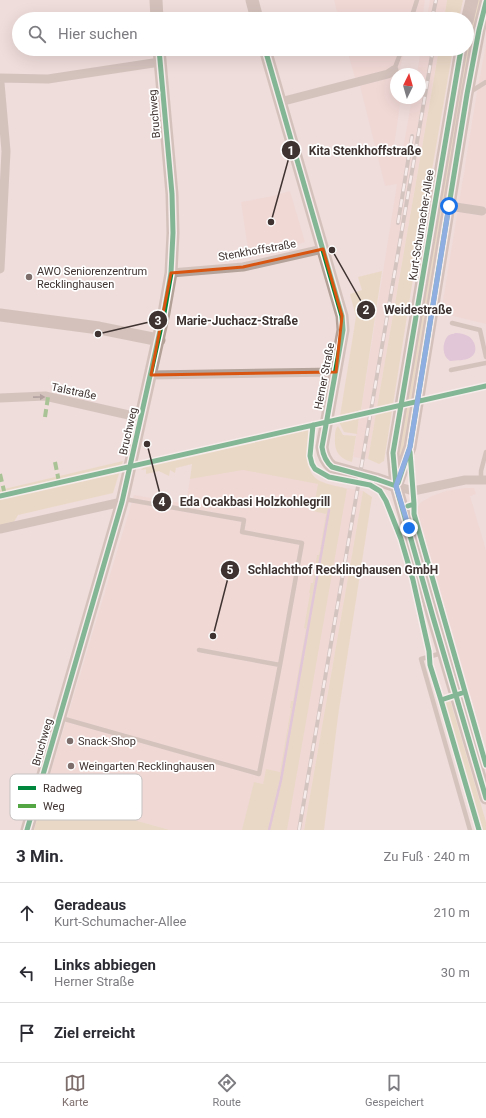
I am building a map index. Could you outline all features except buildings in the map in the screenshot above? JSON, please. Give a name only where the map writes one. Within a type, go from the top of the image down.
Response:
[{"type":"main road","points":[[156,0],[157,12]]},
{"type":"main road","points":[[252,0],[255,12]]},
{"type":"main road","points":[[469,12],[472,0]]},
{"type":"main road","points":[[486,2],[481,33],[467,94],[410,447],[396,486],[486,798]]},
{"type":"main road","name":"Bruchweg","points":[[43,774],[122,501],[142,418],[171,273],[173,234],[172,194],[160,56]]},
{"type":"main road","name":"Herner Straße","points":[[267,56],[342,316],[343,330],[325,422],[322,446],[323,456],[327,463],[332,467],[396,486]]},
{"type":"main road","name":"Kurt-Schumacher-Allee","points":[[396,486],[393,453],[460,56]]},
{"type":"main road","points":[[0,315],[99,328],[158,340]]},
{"type":"main road","name":"Bruchweg","points":[[27,830],[30,820]]},
{"type":"street","points":[[0,78],[48,79],[160,62]]},
{"type":"street","points":[[280,102],[390,73]]},
{"type":"street","points":[[0,83],[3,150],[0,269]]},
{"type":"street","points":[[449,206],[482,211]]},
{"type":"street","name":"Stenkhoffstraße","points":[[171,273],[243,266],[323,249]]},
{"type":"street","points":[[151,375],[336,372]]},
{"type":"street","name":"Talstraße","points":[[0,398],[45,396],[142,418]]},
{"type":"street","points":[[396,486],[413,491],[465,480],[484,480]]},
{"type":"street","points":[[0,529],[122,501]]},
{"type":"lane","points":[[413,12],[417,0]]},
{"type":"lane","points":[[395,68],[399,56]]},
{"type":"lane","points":[[467,94],[486,82]]},
{"type":"lane","points":[[452,323],[480,330],[486,357]]},
{"type":"lane","points":[[451,370],[486,363]]},
{"type":"lane","points":[[484,480],[481,471],[486,452]]},
{"type":"lane","points":[[59,718],[259,774],[302,543],[242,532],[244,520],[122,501]]},
{"type":"lane","points":[[198,650],[280,665]]},
{"type":"lane","points":[[443,653],[421,659],[470,830]]},
{"type":"highlighted area","points":[[323,249],[342,316],[336,372],[151,375],[171,273],[243,267]]},
{"type":"shaded area","points":[[334,0],[425,0],[423,12],[337,12]]},
{"type":"shaded area","points":[[430,0],[447,0],[445,12],[428,12]]},
{"type":"shaded area","points":[[447,0],[463,0],[460,12],[445,12]]},
{"type":"shaded area","points":[[477,0],[482,0],[474,43],[474,14]]},
{"type":"shaded area","points":[[486,44],[486,324],[441,313]]},
{"type":"shaded area","points":[[349,56],[403,56],[400,68],[390,68],[390,104],[400,104],[394,146],[403,149],[411,104],[426,104],[426,68],[418,68],[420,56],[438,56],[377,407],[361,410],[397,184],[385,186],[360,86],[355,78]]},
{"type":"shaded area","points":[[438,56],[452,56],[411,291],[384,461],[379,464],[368,459]]},
{"type":"shaded area","points":[[465,56],[472,56],[436,248],[411,399],[406,401]]},
{"type":"shaded area","points":[[290,191],[305,242],[281,250],[249,256],[241,202]]},
{"type":"shaded area","points":[[382,271],[361,410],[340,416],[356,317],[350,294],[362,290],[358,277]]},
{"type":"shaded area","points":[[456,333],[464,334],[473,340],[475,352],[471,357],[466,359],[450,361],[444,353],[444,343],[448,336]]},
{"type":"shaded area","points":[[410,406],[401,463],[398,453],[405,408]]},
{"type":"shaded area","points":[[376,414],[368,459],[353,457],[359,418]]},
{"type":"shaded area","points":[[359,417],[357,434],[344,432],[339,422]]},
{"type":"shaded area","points":[[338,426],[343,435],[356,436],[352,462],[341,457],[335,447],[335,434]]},
{"type":"shaded area","points":[[309,428],[311,431],[308,458],[311,472],[314,477],[326,484],[347,489],[287,830],[242,830],[254,782],[263,784],[266,769],[280,772],[291,701],[293,701],[306,629],[304,628],[309,593],[311,583],[313,583],[317,555],[319,555],[326,514],[313,511],[318,484],[243,470],[190,479],[192,464],[176,468],[175,473],[170,470],[169,476],[159,471],[146,474],[146,469],[141,470],[146,465]]},
{"type":"shaded area","points":[[123,461],[113,493],[18,515],[14,522],[0,526],[0,490]]},
{"type":"shaded area","points":[[242,469],[363,491],[304,830],[170,830],[134,820],[142,820],[142,774],[50,774],[134,495],[186,504],[190,478]]},
{"type":"shaded area","points":[[474,488],[476,494],[470,496],[486,550],[486,749],[416,516],[420,503],[432,496],[446,491]]},
{"type":"shaded area","points":[[363,491],[372,497],[338,716],[324,830],[304,830]]},
{"type":"shaded area","points":[[450,700],[486,822],[486,830],[480,830],[443,702]]},
{"type":"shaded area","points":[[37,820],[134,820],[170,830],[34,830]]},
{"type":"waterway","points":[[269,830],[281,780],[329,510]]},
{"type":"railway","points":[[433,12],[436,0]]},
{"type":"railway","points":[[299,830],[432,56]]},
{"type":"railway","points":[[398,223],[412,136]]},
{"type":"marked path","points":[[45,417],[48,397]]},
{"type":"marked path","points":[[55,462],[59,482]]},
{"type":"marked path","points":[[0,474],[5,495]]},
{"type":"cycle path","points":[[398,483],[410,447],[467,94],[486,2]]},
{"type":"cycle path","points":[[43,774],[122,502],[164,313],[171,273],[173,233],[172,194],[160,56]]},
{"type":"cycle path","points":[[267,56],[342,316],[343,330],[322,447],[324,455],[332,467],[396,486]]},
{"type":"cycle path","points":[[460,56],[393,453],[396,486],[486,798]]},
{"type":"cycle path","points":[[0,496],[486,386]]},
{"type":"cycle path","points":[[313,425],[310,456],[315,469],[329,477],[370,485],[380,491],[386,501],[401,539],[413,580],[429,651],[430,665],[441,700]]},
{"type":"cycle path","points":[[408,506],[414,504],[410,452]]},
{"type":"cycle path","points":[[414,504],[414,514],[486,765]]},
{"type":"cycle path","points":[[462,693],[441,700],[479,830]]},
{"type":"cycle path","points":[[27,830],[30,820]]},
{"type":"place","name":"Kita Stenkhoffstraße","points":[[271,222]]},
{"type":"place","name":"Weidestraße","points":[[332,250]]},
{"type":"place","name":"AWO Seniorenzentrum Recklinghausen","points":[[29,277]]},
{"type":"place","name":"Marie-Juchacz-Straße","points":[[98,334]]},
{"type":"place","name":"Eda Ocakbasi Holzkohlegrill","points":[[147,444]]},
{"type":"place","name":"Schlachthof Recklinghausen GmbH","points":[[213,636]]},
{"type":"place","name":"Snack-Shop","points":[[70,741]]},
{"type":"place","name":"Weingarten Recklinghausen","points":[[71,766]]},
{"type":"route","points":[[409,528],[396,486],[410,447],[416,402],[449,206]]}]
